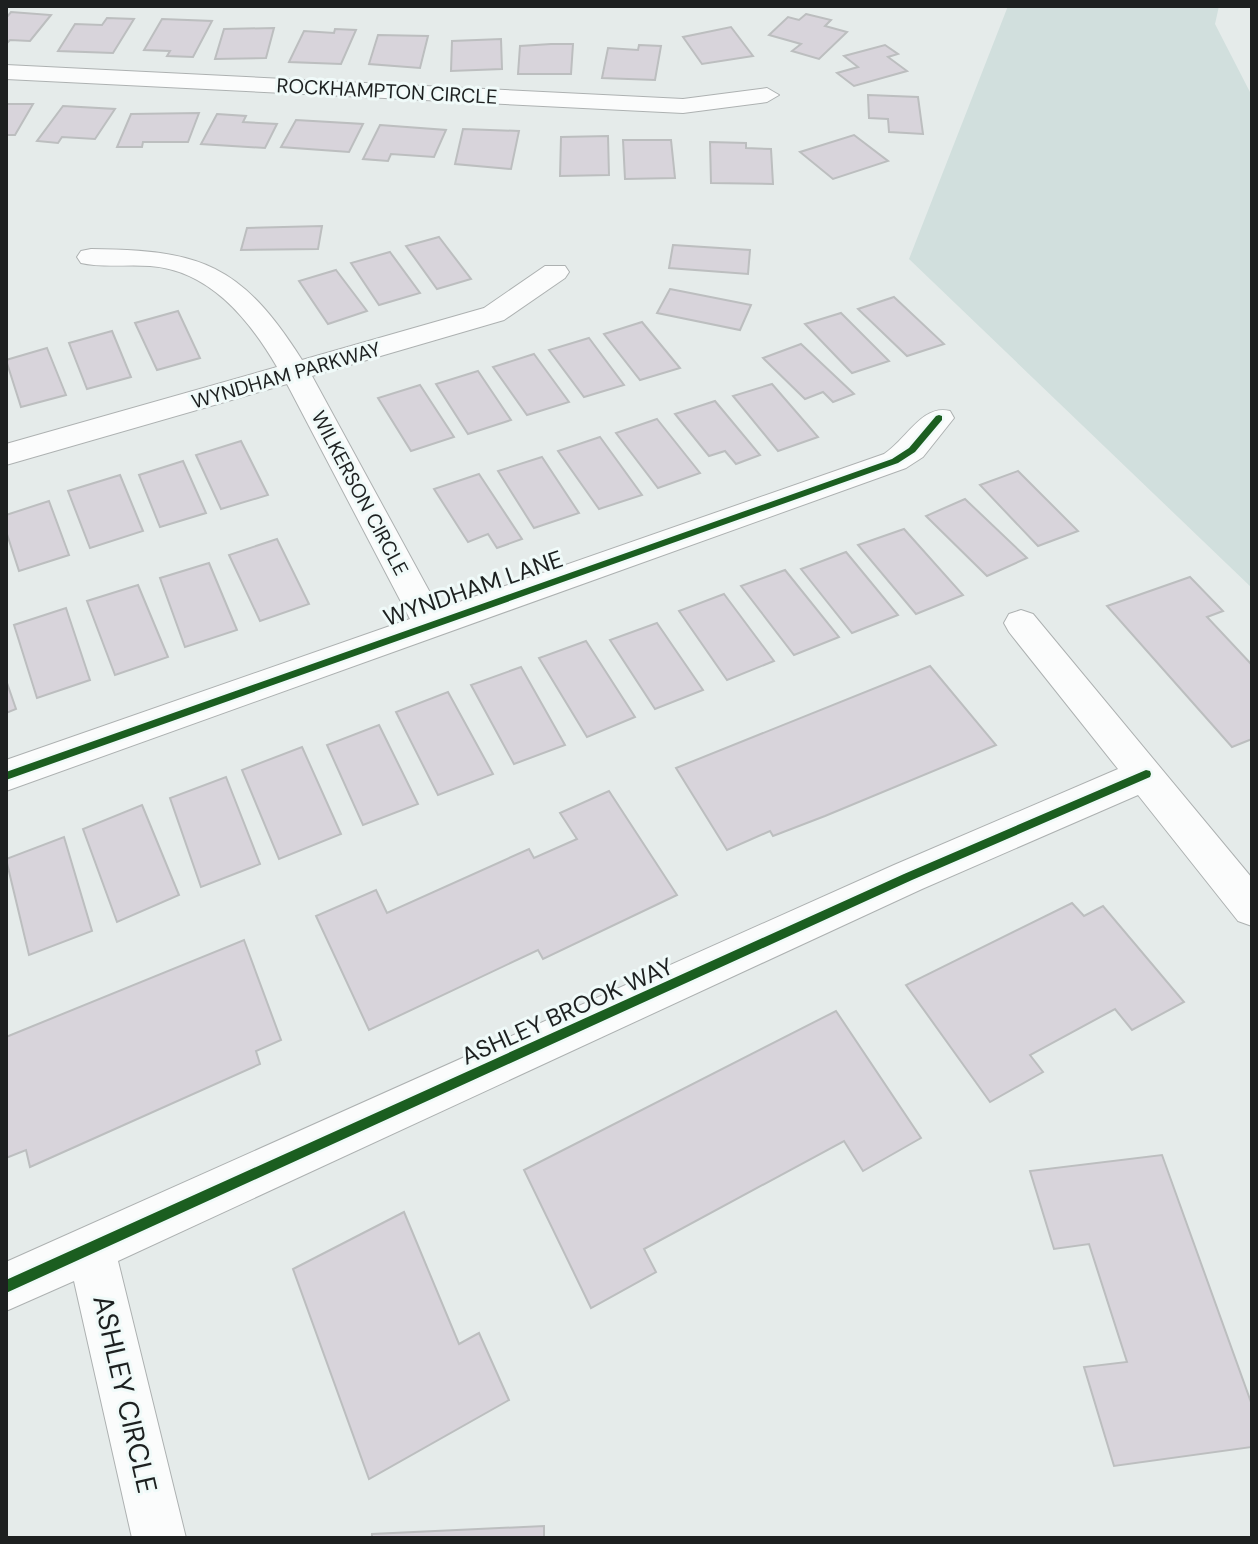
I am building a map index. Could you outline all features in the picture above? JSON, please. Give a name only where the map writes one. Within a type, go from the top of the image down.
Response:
[{"type":"street","name":"ROCKHAMPTON CIRCLE","points":[[6,72],[683,106],[767,95]]},
{"type":"street","name":"WILKERSON CIRCLE","points":[[91,257],[158,259],[203,271],[242,302],[294,372],[430,624]]},
{"type":"street","name":"WYNDHAM PARKWAY","points":[[6,455],[494,314],[555,272]]},
{"type":"street","name":"WYNDHAM LANE","points":[[6,776],[895,461],[912,450],[939,418]]},
{"type":"street","points":[[1021,623],[1252,908]]},
{"type":"street","name":"ASHLEY BROOK WAY","points":[[6,1287],[908,877],[1146,774]]},
{"type":"street","name":"ASHLEY CIRCLE","points":[[91,1249],[159,1538]]},
{"type":"shaded area","points":[[1008,6],[1219,6],[1215,24],[1252,96],[1252,588],[909,259]]},
{"type":"building","points":[[11,12],[51,15],[30,41],[10,40],[6,44],[6,18]]},
{"type":"building","points":[[806,14],[831,20],[825,26],[847,32],[819,59],[792,51],[801,44],[769,35],[788,17],[799,20]]},
{"type":"building","points":[[107,18],[134,19],[113,53],[58,51],[75,24],[102,25]]},
{"type":"building","points":[[162,19],[212,21],[193,57],[167,56],[170,51],[144,50]]},
{"type":"building","points":[[731,27],[753,56],[702,64],[683,37]]},
{"type":"building","points":[[274,28],[266,58],[215,59],[224,29]]},
{"type":"building","points":[[335,29],[356,30],[341,64],[289,62],[304,31],[334,33]]},
{"type":"building","points":[[378,35],[428,36],[420,68],[369,64]]},
{"type":"building","points":[[501,39],[502,69],[451,71],[452,41]]},
{"type":"building","points":[[573,44],[571,74],[518,74],[520,46]]},
{"type":"building","points":[[639,45],[661,46],[655,80],[602,78],[608,48],[638,50]]},
{"type":"building","points":[[885,45],[898,54],[888,57],[907,71],[854,86],[837,73],[858,67],[844,56]]},
{"type":"building","points":[[868,95],[918,97],[923,134],[889,132],[888,119],[869,118]]},
{"type":"building","points":[[6,104],[33,104],[15,135],[6,135]]},
{"type":"building","points":[[63,106],[115,109],[95,139],[62,137],[58,143],[37,141]]},
{"type":"building","points":[[199,113],[188,142],[143,142],[142,147],[117,147],[131,114]]},
{"type":"building","points":[[217,114],[246,116],[243,122],[277,124],[265,148],[201,144]]},
{"type":"building","points":[[296,120],[363,124],[349,152],[281,147]]},
{"type":"building","points":[[380,125],[446,130],[434,157],[391,154],[388,161],[363,159]]},
{"type":"building","points":[[463,129],[519,131],[511,169],[455,164]]},
{"type":"building","points":[[854,135],[888,161],[833,179],[800,152]]},
{"type":"building","points":[[608,136],[609,175],[560,176],[561,137]]},
{"type":"building","points":[[623,140],[671,140],[675,178],[625,179]]},
{"type":"building","points":[[710,142],[746,143],[746,148],[771,149],[773,184],[711,183]]},
{"type":"building","points":[[322,226],[318,249],[241,250],[247,228]]},
{"type":"building","points":[[439,237],[471,279],[437,289],[406,246]]},
{"type":"building","points":[[673,245],[750,250],[748,274],[669,268]]},
{"type":"building","points":[[390,252],[420,293],[379,305],[351,263]]},
{"type":"building","points":[[336,270],[367,311],[328,324],[299,281]]},
{"type":"building","points":[[670,289],[751,305],[740,330],[657,313]]},
{"type":"building","points":[[894,297],[944,344],[907,356],[858,309]]},
{"type":"building","points":[[178,311],[200,358],[157,370],[135,323]]},
{"type":"building","points":[[841,313],[889,361],[852,373],[805,324]]},
{"type":"building","points":[[642,322],[680,368],[640,380],[604,334]]},
{"type":"building","points":[[112,331],[131,377],[87,389],[69,343]]},
{"type":"building","points":[[589,338],[624,385],[584,397],[549,350]]},
{"type":"building","points":[[801,344],[854,394],[833,402],[823,392],[805,399],[763,358]]},
{"type":"building","points":[[47,348],[66,395],[21,407],[6,360]]},
{"type":"building","points":[[534,354],[569,402],[527,415],[493,367]]},
{"type":"building","points":[[478,371],[511,420],[468,434],[436,384]]},
{"type":"building","points":[[772,384],[818,437],[778,451],[733,396]]},
{"type":"building","points":[[420,385],[454,437],[411,451],[378,398]]},
{"type":"building","points":[[715,401],[760,455],[736,464],[725,451],[709,456],[675,414]]},
{"type":"building","points":[[657,419],[700,473],[658,488],[616,433]]},
{"type":"building","points":[[600,437],[642,495],[599,509],[558,451]]},
{"type":"building","points":[[241,441],[268,495],[221,509],[196,455]]},
{"type":"building","points":[[542,457],[579,513],[534,528],[498,471]]},
{"type":"building","points":[[183,461],[206,513],[160,527],[139,475]]},
{"type":"building","points":[[1018,471],[1078,531],[1038,546],[980,485]]},
{"type":"building","points":[[479,474],[522,539],[497,548],[488,534],[468,542],[434,489]]},
{"type":"building","points":[[120,475],[143,531],[90,548],[68,491]]},
{"type":"building","points":[[965,499],[1027,558],[987,576],[926,516]]},
{"type":"building","points":[[49,501],[69,555],[19,571],[6,531],[6,515]]},
{"type":"building","points":[[904,529],[963,595],[916,614],[858,545]]},
{"type":"building","points":[[277,539],[309,604],[260,621],[229,555]]},
{"type":"building","points":[[846,552],[898,615],[852,633],[801,569]]},
{"type":"building","points":[[209,563],[237,630],[185,647],[160,578]]},
{"type":"building","points":[[785,570],[839,637],[794,655],[741,586]]},
{"type":"building","points":[[1190,577],[1223,611],[1207,617],[1252,665],[1252,739],[1232,747],[1107,606]]},
{"type":"building","points":[[138,585],[168,657],[115,675],[87,601]]},
{"type":"building","points":[[724,594],[774,661],[727,680],[679,611]]},
{"type":"building","points":[[66,608],[90,680],[37,698],[14,625]]},
{"type":"building","points":[[657,623],[703,690],[655,709],[610,640]]},
{"type":"building","points":[[586,641],[635,717],[587,737],[539,658]]},
{"type":"building","points":[[930,666],[996,745],[825,816],[773,836],[770,831],[727,850],[676,768]]},
{"type":"building","points":[[521,667],[565,745],[514,764],[471,685]]},
{"type":"building","points":[[6,680],[16,709],[6,713]]},
{"type":"building","points":[[448,692],[493,774],[438,795],[396,712]]},
{"type":"building","points":[[379,725],[418,804],[363,825],[327,745]]},
{"type":"building","points":[[302,747],[341,834],[279,859],[242,770]]},
{"type":"building","points":[[226,777],[260,864],[201,887],[170,798]]},
{"type":"building","points":[[609,791],[677,895],[543,959],[538,950],[369,1030],[316,916],[376,890],[387,913],[529,849],[534,858],[577,839],[560,813]]},
{"type":"building","points":[[142,805],[179,895],[117,922],[83,829]]},
{"type":"building","points":[[64,837],[92,931],[29,955],[6,859]]},
{"type":"building","points":[[1072,903],[1084,916],[1103,906],[1184,1002],[1132,1030],[1115,1009],[1030,1055],[1043,1072],[990,1102],[906,985]]},
{"type":"building","points":[[244,940],[281,1040],[256,1051],[260,1064],[30,1167],[26,1150],[6,1158],[6,1037]]},
{"type":"building","points":[[836,1011],[921,1138],[863,1171],[844,1141],[644,1249],[656,1272],[591,1308],[524,1170]]},
{"type":"building","points":[[1162,1155],[1252,1405],[1252,1447],[1114,1466],[1084,1367],[1127,1362],[1089,1244],[1054,1249],[1030,1171]]},
{"type":"building","points":[[404,1212],[459,1344],[479,1333],[509,1400],[369,1479],[293,1269]]},
{"type":"building","points":[[544,1526],[544,1538],[372,1538],[372,1534]]},
{"type":"cycle path","points":[[6,776],[895,461],[912,450],[939,418]]},
{"type":"cycle path","points":[[6,1287],[908,877],[1146,774]]}]
